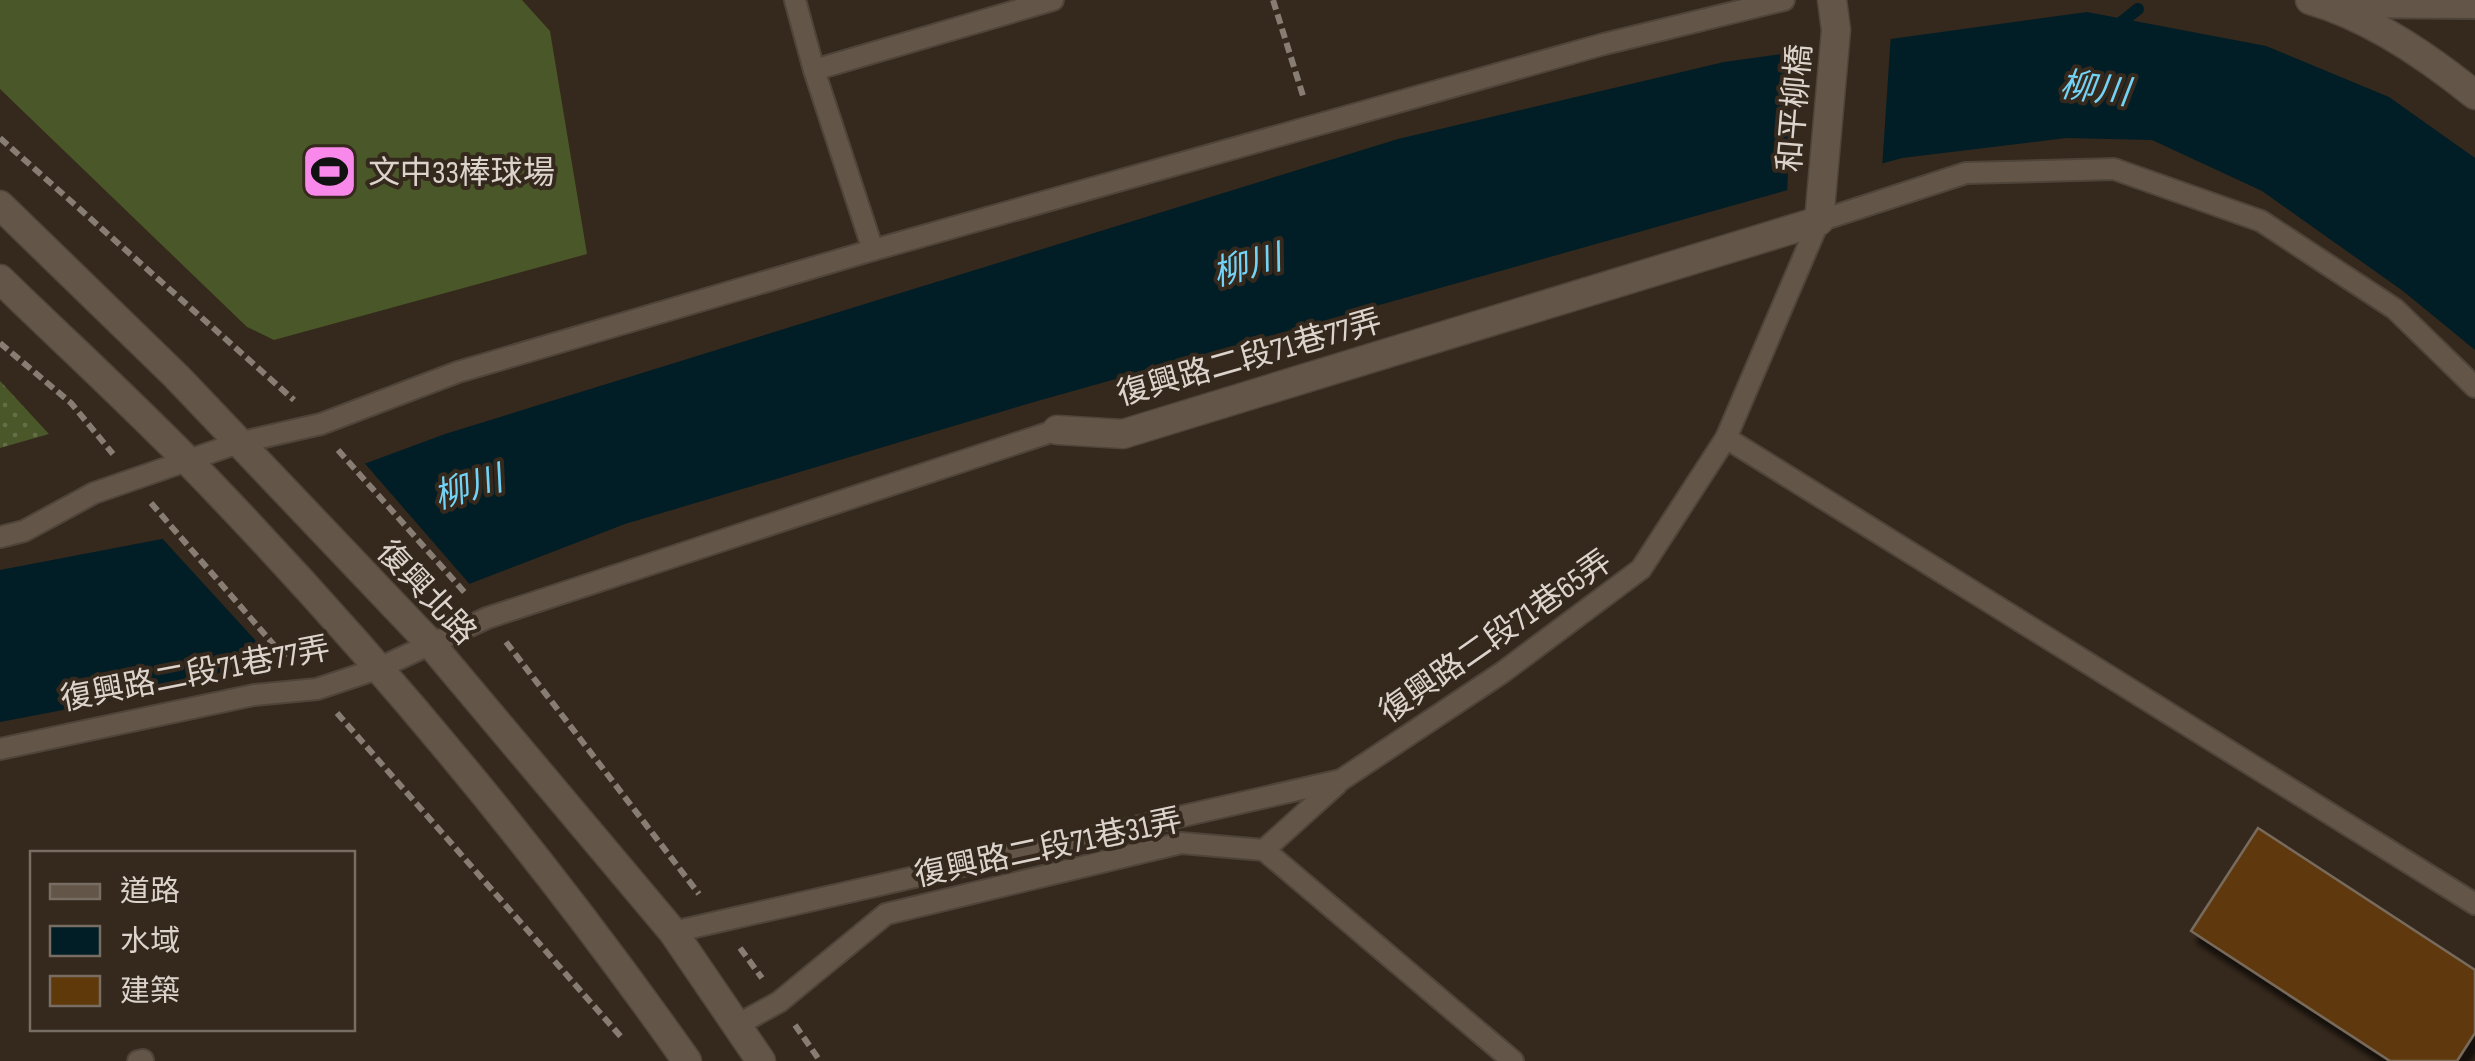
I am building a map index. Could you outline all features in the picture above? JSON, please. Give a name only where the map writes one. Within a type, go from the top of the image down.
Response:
[{"type":"street","name":"和平柳橋","points":[[1820,216],[1836,30],[1832,0]]},
{"type":"street","points":[[2323,4],[2432,60],[2475,96]]},
{"type":"street","name":"復興北路","points":[[0,205],[178,378],[422,636],[672,932],[761,1061]]},
{"type":"street","name":"復興路二段71巷77弄","points":[[1057,430],[1123,434],[1820,216]]},
{"type":"street","points":[[0,279],[216,489],[370,660],[621,967],[687,1061]]},
{"type":"lane","points":[[794,0],[873,250]]},
{"type":"lane","points":[[814,70],[1053,0]]},
{"type":"lane","points":[[0,537],[24,531],[94,493],[238,443],[324,431],[458,372],[873,250],[1604,44],[1784,0]]},
{"type":"lane","points":[[2323,4],[2475,8]]},
{"type":"lane","name":"復興路二段71巷77弄","points":[[1820,216],[1966,174],[2114,169],[2261,221],[2396,309],[2475,387]]},
{"type":"lane","name":"復興路二段71巷65弄","points":[[672,932],[1341,780],[1503,672],[1641,569],[1726,438],[1820,216]]},
{"type":"lane","name":"復興路二段71巷77弄","points":[[0,749],[310,684],[484,614],[1057,430]]},
{"type":"lane","points":[[1726,438],[2475,904]]},
{"type":"lane","points":[[1341,780],[1264,850],[1513,1061]]},
{"type":"lane","name":"復興路二段71巷31弄","points":[[737,1025],[779,1002],[886,914],[1181,843],[1264,850]]},
{"type":"path","points":[[1272,0],[1313,126]]},
{"type":"path","points":[[0,138],[324,431],[484,614],[722,922],[820,1061]]},
{"type":"path","points":[[0,343],[71,403],[163,519],[627,1043]]},
{"type":"green space","name":"文中33棒球場","points":[[0,0],[522,0],[550,31],[587,254],[274,340],[247,327],[0,89]]},
{"type":"green space","points":[[0,381],[49,434],[0,448]]},
{"type":"water","name":"柳川","points":[[2087,12],[2266,46],[2389,97],[2475,158],[2475,350],[2403,291],[2262,191],[2152,140],[2066,138],[1902,158],[1034,402],[625,524],[274,659],[110,701],[0,722],[0,570],[162,539],[445,434],[1398,139],[1724,62]]},
{"type":"pier","points":[[1891,33],[1882,169],[1787,195],[1793,47]]},
{"type":"pier","points":[[361,459],[473,588],[276,663],[159,535]]},
{"type":"building","points":[[2258,828],[2475,970],[2475,1033],[2457,1061],[2390,1061],[2191,931]]},
{"type":"waterway","points":[[2113,29],[2138,9]]},
{"type":"place","name":"文中33棒球場","points":[[329,172]]}]
